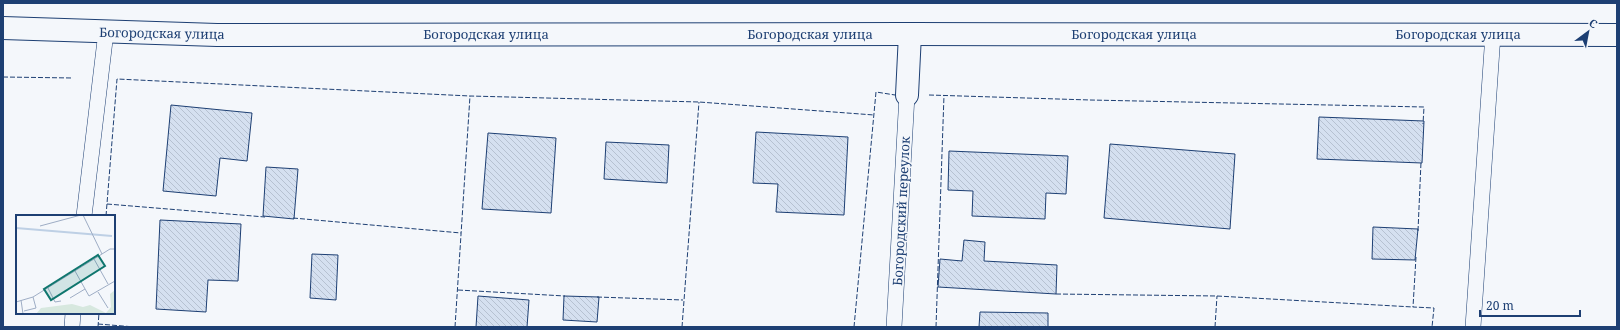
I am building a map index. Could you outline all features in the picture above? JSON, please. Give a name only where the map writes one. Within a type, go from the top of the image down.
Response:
[{"type":"street","name":"Богородская улица","points":[[3,28],[217,35],[1617,35]]},
{"type":"street","points":[[908,95],[910,34]]},
{"type":"lane","points":[[84,215],[106,32]]},
{"type":"lane","points":[[1473,327],[1492,34]]},
{"type":"lane","name":"Богородский переулок","points":[[894,327],[908,95]]},
{"type":"lane","points":[[72,327],[73,314]]},
{"type":"building","points":[[171,105],[252,113],[247,161],[220,158],[216,196],[163,191]]},
{"type":"building","points":[[1319,117],[1424,121],[1422,163],[1317,159]]},
{"type":"building","points":[[756,132],[848,137],[844,215],[776,212],[778,184],[753,183]]},
{"type":"building","points":[[488,133],[556,138],[551,213],[482,209]]},
{"type":"building","points":[[606,142],[669,145],[667,183],[604,179]]},
{"type":"building","points":[[1110,144],[1235,154],[1230,229],[1104,218]]},
{"type":"building","points":[[949,151],[1068,156],[1066,194],[1046,193],[1045,219],[972,216],[973,191],[948,190]]},
{"type":"building","points":[[266,167],[298,169],[294,219],[263,216]]},
{"type":"building","points":[[160,220],[241,224],[238,281],[208,280],[206,312],[156,309]]},
{"type":"building","points":[[1373,227],[1418,229],[1415,260],[1372,259]]},
{"type":"building","points":[[964,240],[985,242],[984,261],[1057,265],[1056,294],[938,287],[940,259],[962,261]]},
{"type":"building","points":[[312,254],[338,255],[336,300],[310,298]]},
{"type":"building","points":[[478,296],[529,300],[527,327],[476,327]]},
{"type":"building","points":[[564,296],[599,297],[597,322],[563,320]]},
{"type":"building","points":[[980,312],[1048,313],[1048,327],[979,327]]},
{"type":"fence","points":[[3,77],[73,78]]},
{"type":"fence","points":[[106,215],[117,79],[470,96],[699,102],[874,115]]},
{"type":"fence","points":[[854,327],[876,92],[895,95]]},
{"type":"fence","points":[[929,95],[1424,107],[1423,124]]},
{"type":"fence","points":[[936,327],[944,95]]},
{"type":"fence","points":[[455,327],[470,96]]},
{"type":"fence","points":[[682,327],[699,102]]},
{"type":"fence","points":[[1418,231],[1421,162]]},
{"type":"fence","points":[[107,204],[265,217]]},
{"type":"fence","points":[[293,218],[461,233]]},
{"type":"fence","points":[[1416,257],[1413,307],[1434,308],[1432,327]]},
{"type":"fence","points":[[458,290],[565,296]]},
{"type":"fence","points":[[1056,294],[1217,296],[1413,307]]},
{"type":"fence","points":[[1215,327],[1217,296]]},
{"type":"fence","points":[[597,297],[683,300]]},
{"type":"fence","points":[[98,327],[99,314]]},
{"type":"fence","points":[[98,324],[135,327]]}]
